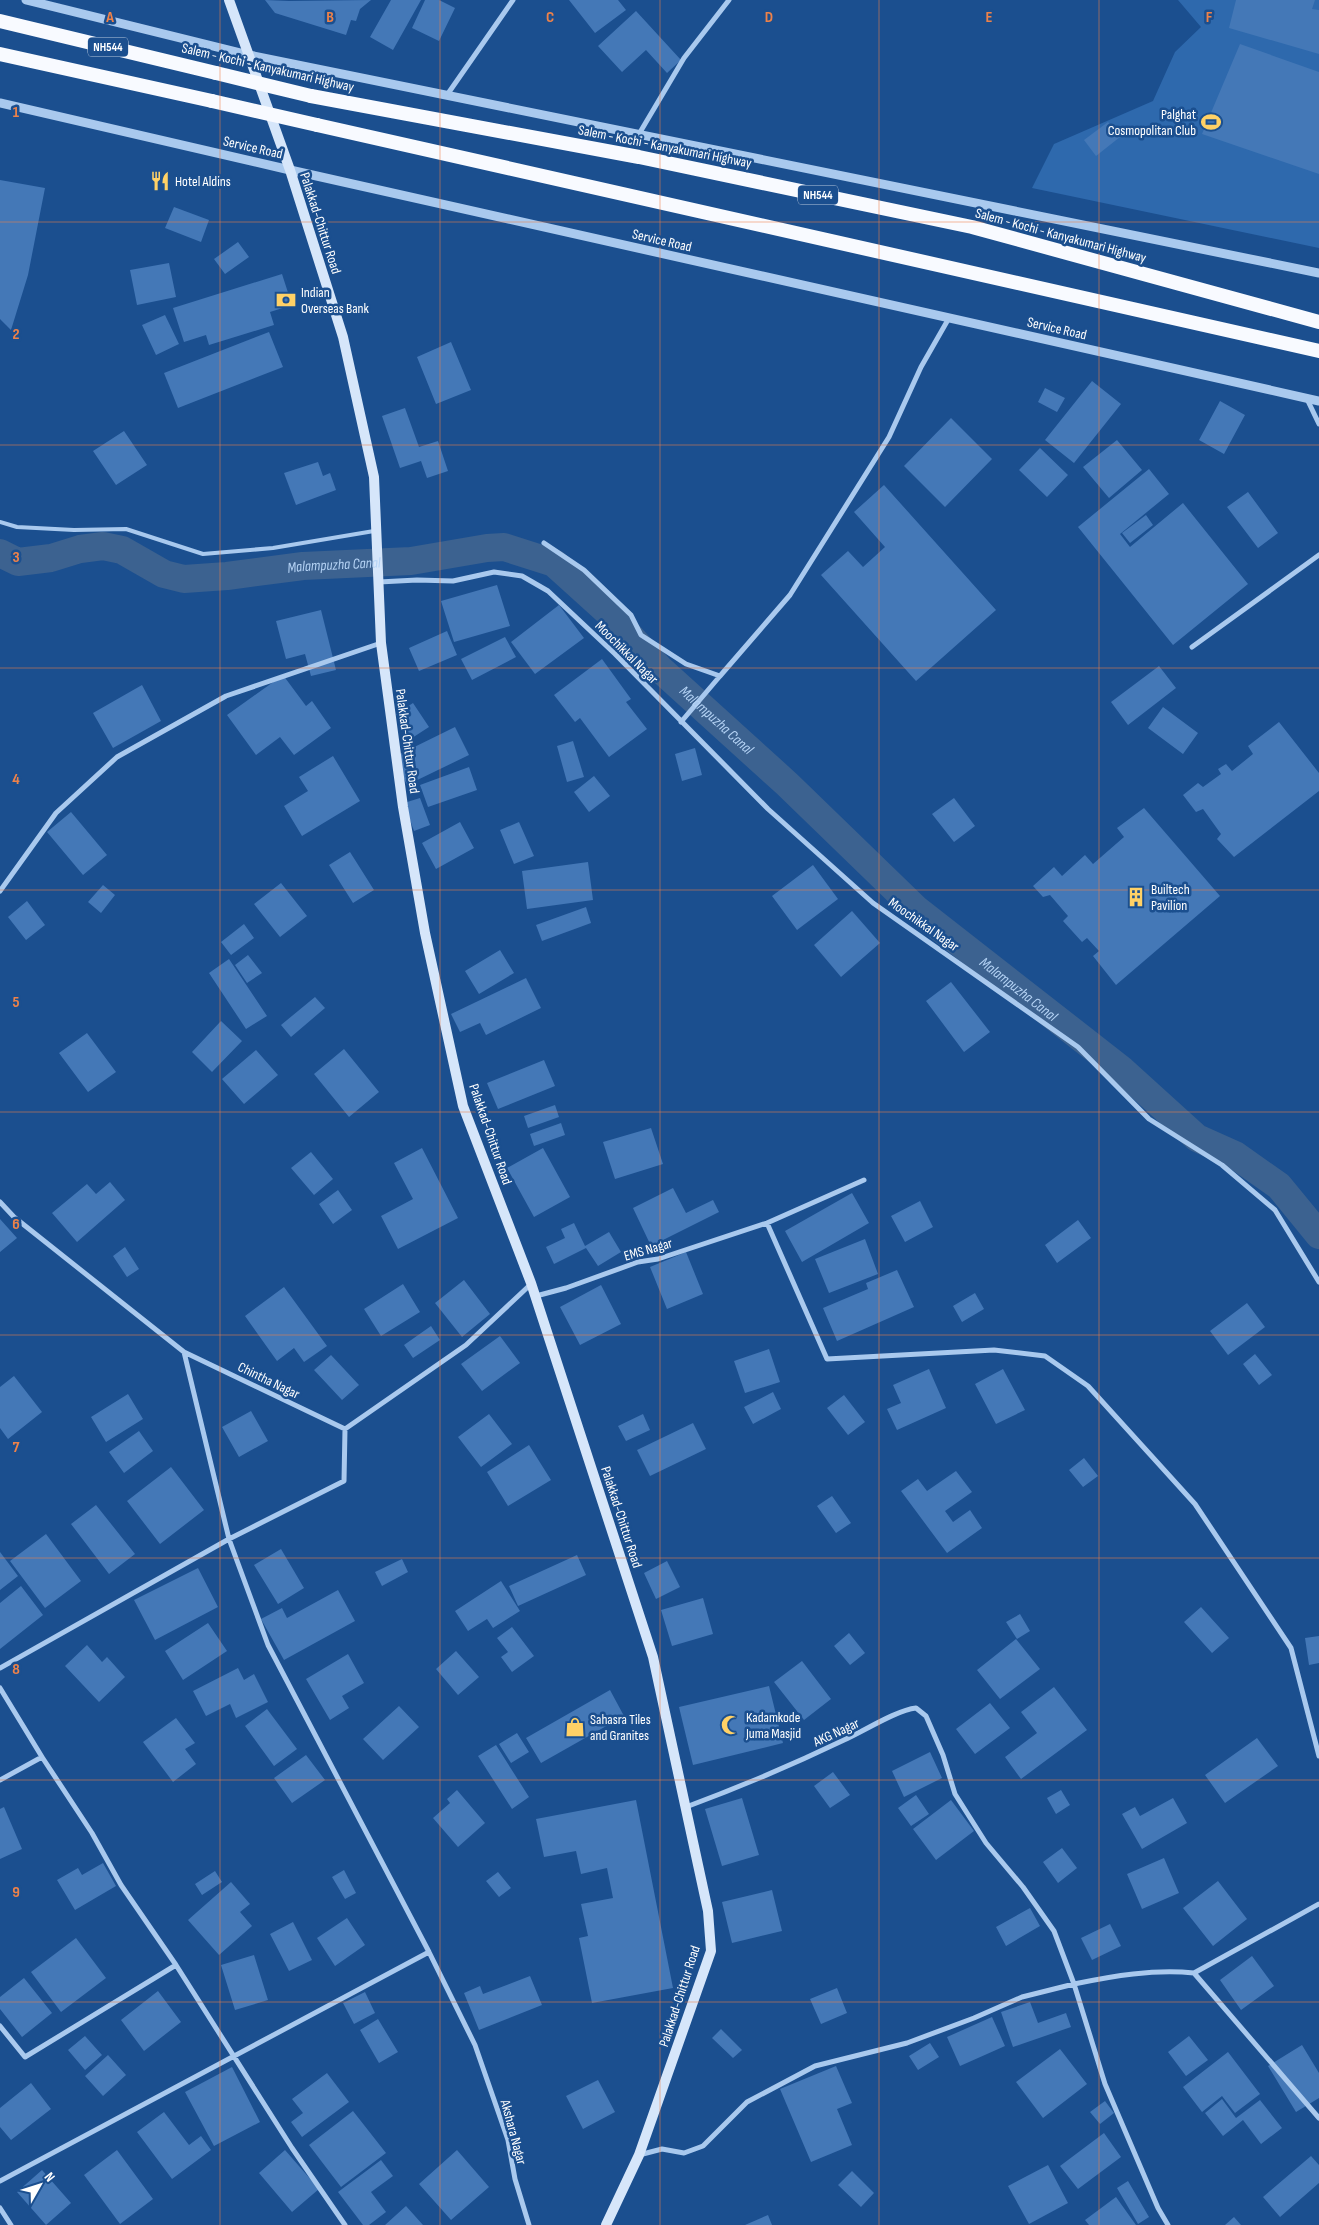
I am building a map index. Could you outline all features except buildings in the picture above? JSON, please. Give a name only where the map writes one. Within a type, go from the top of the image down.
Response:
[{"type":"highway","name":"Salem - Kochi - Kanyakumari Highway","points":[[0,21],[311,96],[639,157],[972,227],[1319,322]]},
{"type":"highway","name":"NH544","points":[[0,54],[1319,351]]},
{"type":"main road","name":"Palakkad-Chittur Road","points":[[229,0],[290,170],[343,336],[374,477],[381,643],[403,807],[425,933],[463,1106],[531,1283],[653,1657],[708,1911],[711,1951],[638,2155],[606,2225]]},
{"type":"street","points":[[26,0],[249,55],[1319,273]]},
{"type":"street","points":[[447,95],[513,0]]},
{"type":"street","points":[[639,134],[684,58],[729,0]]},
{"type":"street","name":"Service Road","points":[[0,103],[1319,401]]},
{"type":"street","points":[[681,722],[790,595],[889,438],[921,367],[949,318]]},
{"type":"street","points":[[1307,398],[1319,424]]},
{"type":"street","points":[[544,543],[584,570],[631,616],[641,635],[686,664],[720,676]]},
{"type":"street","points":[[1192,647],[1319,555]]},
{"type":"street","name":"Moochikkal Nagar","points":[[378,581],[453,581],[494,572],[522,576],[548,591],[615,654],[768,808],[873,903],[1078,1047],[1149,1119],[1222,1165],[1276,1210],[1319,1282]]},
{"type":"street","points":[[0,891],[56,814],[117,757],[226,696],[381,643]]},
{"type":"street","name":"EMS Nagar","points":[[535,1297],[638,1262],[658,1259],[767,1223],[864,1180]]},
{"type":"street","name":"Chintha Nagar","points":[[0,1202],[14,1217],[184,1352],[346,1429]]},
{"type":"street","points":[[767,1223],[827,1359],[994,1350],[1045,1356],[1088,1386],[1195,1504],[1291,1648],[1319,1756]]},
{"type":"street","points":[[0,1668],[229,1539],[344,1481],[346,1429],[466,1345],[531,1283]]},
{"type":"street","name":"Akshara Nagar","points":[[184,1352],[229,1539],[268,1645],[429,1952],[475,2045],[508,2140],[515,2179],[529,2225]]},
{"type":"street","points":[[0,1688],[42,1757],[92,1833],[121,1886],[176,1965],[292,2148],[345,2225]]},
{"type":"street","name":"AKG Nagar","points":[[685,1807],[745,1786],[873,1727],[904,1709],[916,1708],[926,1716],[955,1794],[986,1843],[1024,1887],[1054,1931],[1074,1984],[1105,2084],[1158,2208],[1168,2225]]},
{"type":"street","points":[[0,1780],[42,1757]]},
{"type":"street","points":[[638,2155],[662,2149],[684,2153],[703,2146],[747,2102],[779,2083],[815,2066],[907,2043],[974,2018],[1022,1997],[1074,1984],[1115,1975],[1171,1970],[1194,1973],[1319,1904]]},
{"type":"street","points":[[0,2182],[429,1952]]},
{"type":"street","points":[[0,2026],[25,2057],[176,1965]]},
{"type":"street","points":[[1194,1973],[1319,2118]]},
{"type":"street","points":[[0,2208],[10,2225]]},
{"type":"lane","points":[[0,522],[26,528],[74,530],[126,529],[203,554],[274,548],[376,532]]},
{"type":"shaded area","name":"Palghat Cosmopolitan Club","points":[[1178,0],[1319,0],[1319,248],[1032,188],[1054,144],[1153,101],[1175,52],[1201,27]]},
{"type":"waterway","name":"Malampuzha Canal","points":[[0,553],[18,562],[51,558],[80,549],[103,546],[122,550],[164,574],[184,579],[227,576],[303,566],[411,561],[487,548],[504,547],[554,563],[606,610],[659,668],[787,784],[916,909],[1122,1070],[1197,1138],[1235,1155],[1279,1186],[1319,1235]]},
{"type":"place","name":"Palghat Cosmopolitan Club","points":[[1211,122]]},
{"type":"place","name":"Hotel Aldins","points":[[160,181]]},
{"type":"place","name":"Indian Overseas Bank","points":[[286,300]]},
{"type":"place","name":"Builtech Pavilion","points":[[1136,897]]},
{"type":"place","name":"Kadamkode Juma Masjid","points":[[731,1725]]},
{"type":"place","name":"Sahasra Tiles and Granites","points":[[575,1727]]}]
